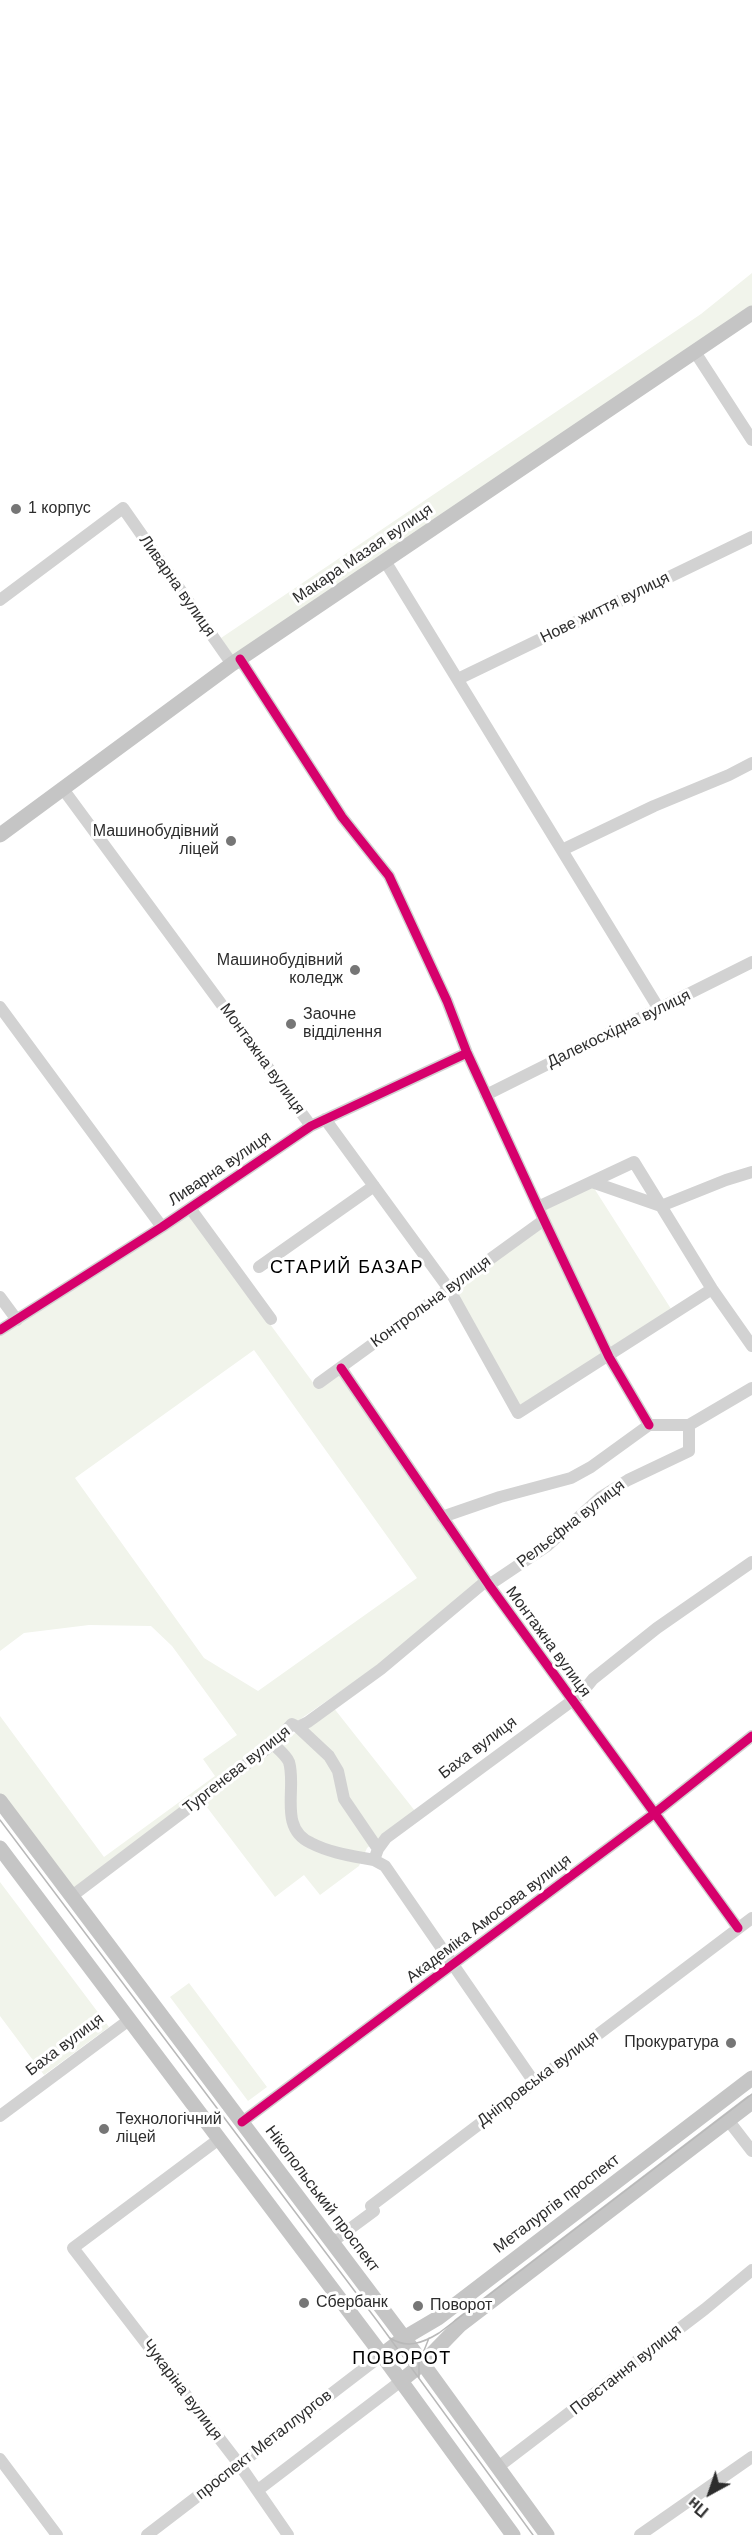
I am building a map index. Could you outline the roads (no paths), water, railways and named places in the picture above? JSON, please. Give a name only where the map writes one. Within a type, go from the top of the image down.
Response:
[{"type":"main road","name":"Макара Мазая вулиця","points":[[0,835],[236,662],[752,313]]},
{"type":"main road","name":"Нікопольський проспект","points":[[0,1801],[404,2338],[547,2535]]},
{"type":"main road","points":[[0,1848],[401,2380],[513,2535]]},
{"type":"main road","name":"Баха вулиця","points":[[129,2019],[152,2003]]},
{"type":"main road","name":"Металургів проспект","points":[[382,2355],[404,2338],[438,2319],[752,2078]]},
{"type":"main road","points":[[401,2380],[423,2364],[460,2325],[752,2102]]},
{"type":"main road","points":[[717,2105],[728,2120]]},
{"type":"street","points":[[695,352],[752,440]]},
{"type":"street","name":"Ливарна вулиця","points":[[0,600],[123,508],[236,662],[342,817],[389,876],[538,1208],[609,1357],[649,1425]]},
{"type":"street","name":"Нове життя вулиця","points":[[458,679],[752,537]]},
{"type":"street","points":[[385,561],[659,1009]]},
{"type":"street","points":[[562,850],[654,806],[729,776],[752,763]]},
{"type":"street","name":"Монтажна вулиця","points":[[63,789],[311,1126]]},
{"type":"street","name":"Далекосхідна вулиця","points":[[486,1095],[752,963]]},
{"type":"street","points":[[0,1007],[162,1227]]},
{"type":"street","name":"Ливарна вулиця","points":[[0,1330],[162,1227],[311,1126],[467,1053]]},
{"type":"street","name":"Монтажна вулиця","points":[[325,1119],[449,1289],[518,1413],[609,1357]]},
{"type":"street","points":[[538,1208],[634,1162],[712,1289],[752,1346]]},
{"type":"street","points":[[592,1182],[661,1206],[752,1172]]},
{"type":"street","points":[[259,1267],[374,1186]]},
{"type":"street","points":[[190,1208],[271,1319]]},
{"type":"street","name":"Контрольна вулиця","points":[[319,1383],[544,1220]]},
{"type":"street","points":[[609,1357],[712,1289]]},
{"type":"street","points":[[0,1297],[17,1320]]},
{"type":"street","name":"Монтажна вулиця","points":[[341,1368],[488,1583],[738,1928]]},
{"type":"street","points":[[649,1425],[689,1425],[752,1388]]},
{"type":"street","name":"Рельєфна вулиця","points":[[442,1517],[500,1497],[571,1478],[591,1467],[649,1425]]},
{"type":"street","name":"Рельєфна вулиця","points":[[488,1583],[547,1546],[601,1497],[628,1480],[688,1451],[689,1425]]},
{"type":"street","name":"Баха вулиця","points":[[376,1854],[386,1838],[572,1701],[593,1679],[657,1628],[752,1562]]},
{"type":"street","name":"Тургенєва вулиця","points":[[72,1896],[273,1744],[292,1724],[298,1727],[381,1669],[488,1583]]},
{"type":"street","points":[[298,1727],[329,1756],[338,1771],[344,1799],[376,1854],[534,2082]]},
{"type":"street","name":"Академіка Амосова вулиця","points":[[242,2122],[655,1813],[752,1736]]},
{"type":"street","points":[[273,1744],[289,1762],[291,1818],[301,1837],[309,1843],[330,1850],[376,1854]]},
{"type":"street","name":"Дніпровська вулиця","points":[[332,2242],[374,2211],[371,2206],[752,1918]]},
{"type":"street","name":"Баха вулиця","points":[[0,2116],[129,2019]]},
{"type":"street","points":[[728,2120],[752,2151]]},
{"type":"street","name":"Чукаріна вулиця","points":[[219,2139],[73,2248],[239,2464],[288,2535]]},
{"type":"street","name":"Повстання вулиця","points":[[498,2467],[705,2309],[752,2270]]},
{"type":"street","name":"проспект Металлургов","points":[[147,2535],[382,2355]]},
{"type":"street","name":"проспект Металлургов","points":[[258,2490],[401,2380]]},
{"type":"street","points":[[640,2535],[752,2457]]},
{"type":"street","points":[[0,2459],[57,2535]]},
{"type":"tram line","points":[[0,1820],[378,2322],[533,2535]]},
{"type":"tram line","points":[[390,2338],[409,2344],[427,2340],[439,2333],[752,2094]]},
{"type":"tram line","points":[[419,2378],[419,2363],[429,2338]]},
{"type":"place","name":"1 корпус","points":[[16,509]]},
{"type":"place","name":"Машинобудівний ліцей","points":[[231,841]]},
{"type":"place","name":"Машинобудівний коледж","points":[[355,970]]},
{"type":"place","name":"Заочне відділення","points":[[291,1024]]},
{"type":"place","name":"Прокуратура","points":[[731,2043]]},
{"type":"place","name":"Технологічний ліцей","points":[[104,2129]]},
{"type":"place","name":"Сбербанк","points":[[304,2303]]},
{"type":"place","name":"Поворот","points":[[418,2306]]},
{"type":"district","name":"СТАРИЙ БАЗАР","points":[[347,1268]]},
{"type":"district","name":"ПОВОРОТ","points":[[402,2359]]}]
